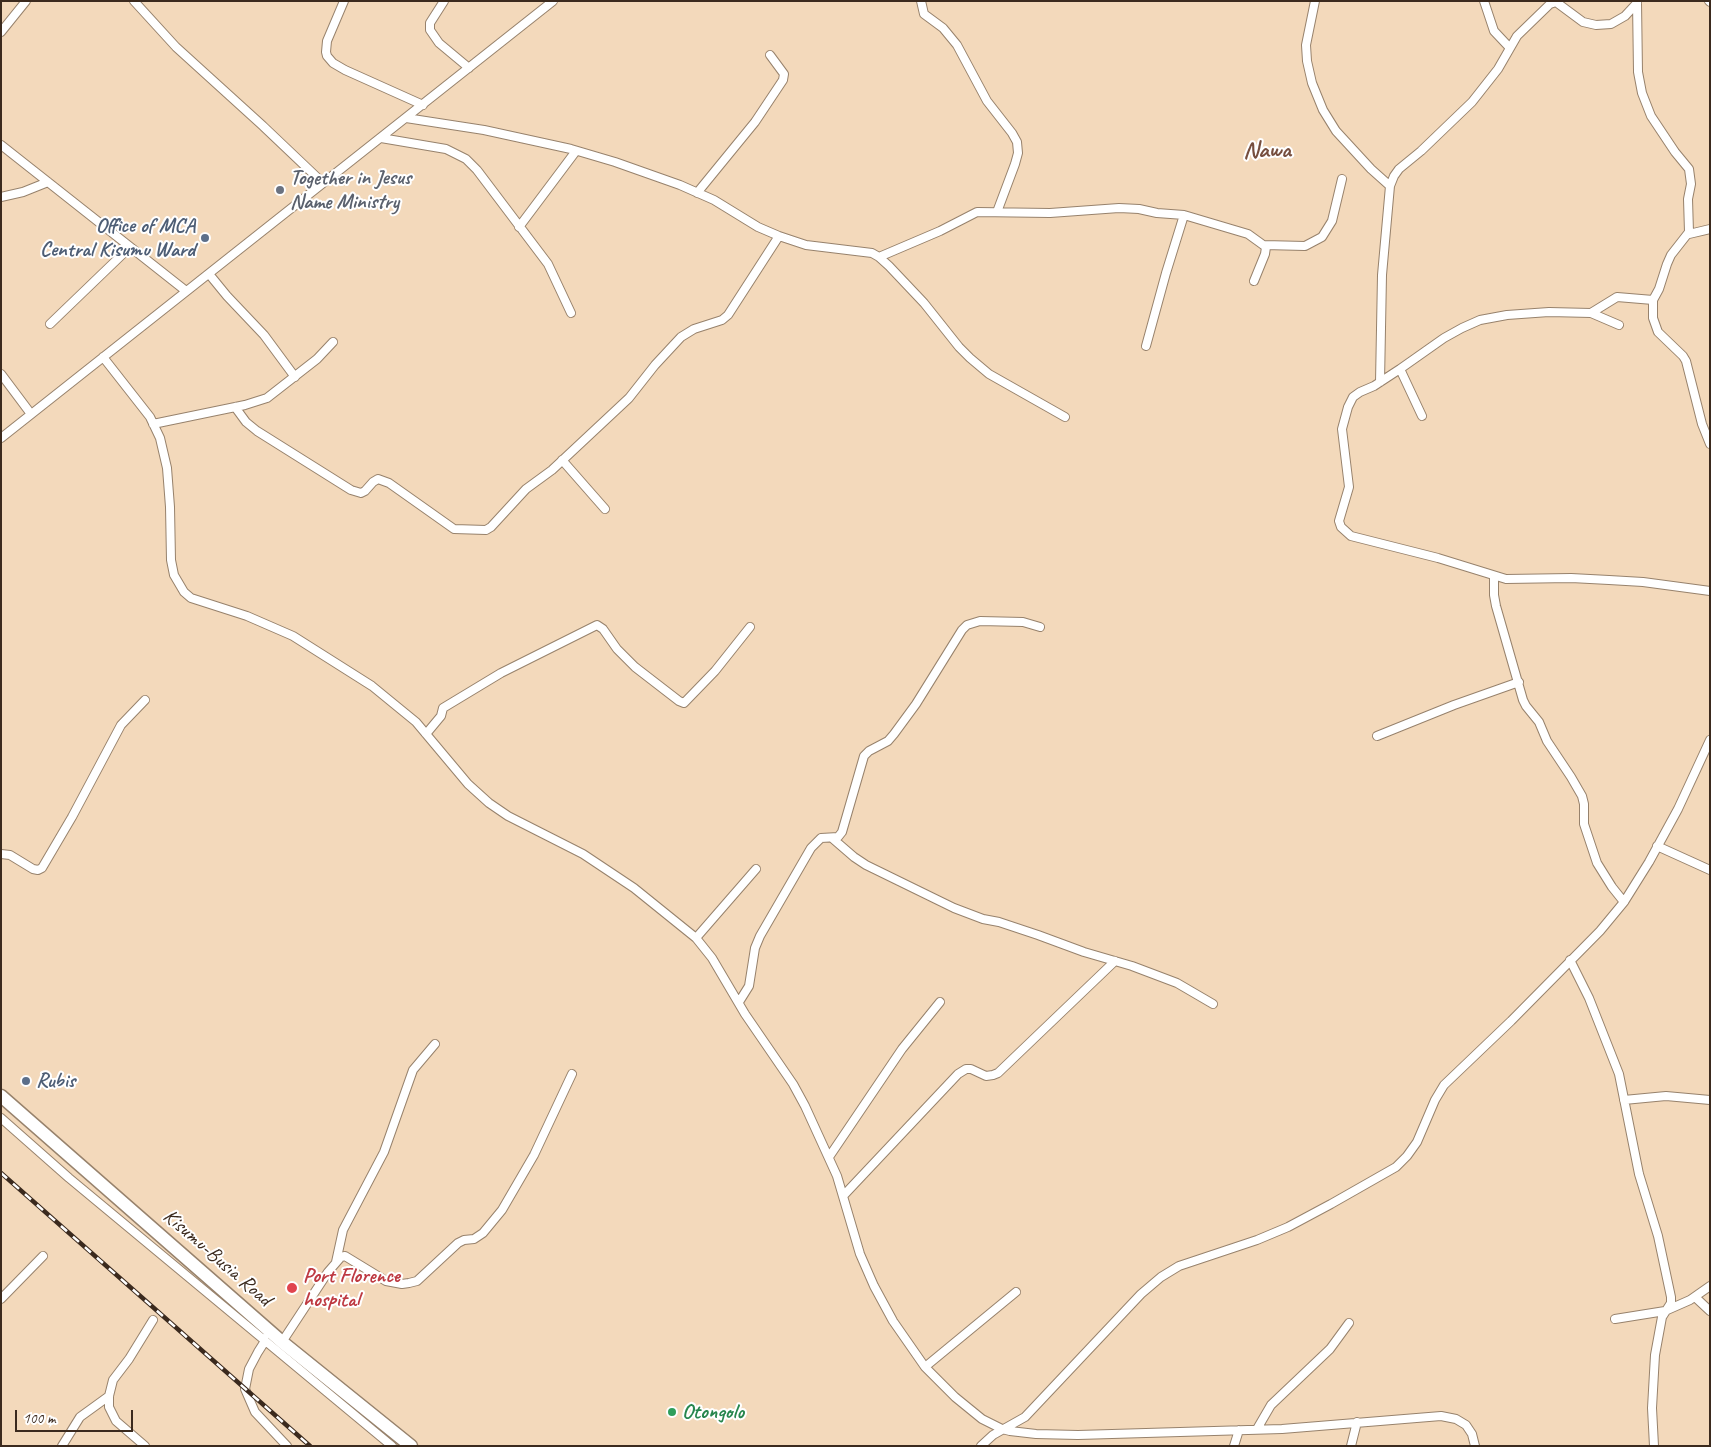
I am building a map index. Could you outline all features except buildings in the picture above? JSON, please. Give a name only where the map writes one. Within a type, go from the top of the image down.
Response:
[{"type":"highway","name":"Kisumu-Busia Road","points":[[1,1096],[282,1342],[411,1446]]},
{"type":"street","points":[[1,32],[26,1]]},
{"type":"street","points":[[134,1],[176,47],[322,183]]},
{"type":"street","points":[[344,1],[327,41],[327,56],[333,63],[345,70],[423,105]]},
{"type":"street","points":[[444,1],[430,23],[430,30],[439,43],[470,68]]},
{"type":"street","points":[[1,438],[553,1]]},
{"type":"street","points":[[920,1],[924,14],[943,28],[957,45],[987,101],[1012,133],[1016,142],[1018,153],[997,212]]},
{"type":"street","points":[[1315,1],[1306,45],[1307,61],[1312,83],[1323,110],[1336,131],[1371,169],[1390,186]]},
{"type":"street","points":[[1484,1],[1494,30],[1510,48]]},
{"type":"street","points":[[1380,382],[1382,275],[1390,186],[1400,169],[1428,145],[1472,102],[1498,70],[1517,36],[1552,2],[1560,4],[1583,22],[1596,25],[1611,24],[1625,16],[1637,2]]},
{"type":"street","points":[[1637,2],[1638,72],[1642,92],[1651,116],[1689,169],[1691,184],[1688,199],[1689,234],[1671,255],[1653,300],[1653,318],[1658,332],[1686,361],[1702,424],[1710,444]]},
{"type":"street","points":[[697,192],[750,130],[782,80],[784,74],[770,55]]},
{"type":"street","points":[[406,118],[484,130],[615,162],[697,192],[714,200],[758,227],[779,236],[806,245],[872,253],[879,257],[924,303],[958,347],[970,358],[989,374],[1065,417]]},
{"type":"street","points":[[381,138],[446,149],[466,159],[477,170],[548,264],[571,313]]},
{"type":"street","points":[[1,145],[186,291]]},
{"type":"street","points":[[519,227],[576,151]]},
{"type":"street","points":[[879,257],[940,232],[977,212],[1050,214],[1119,208],[1184,215],[1216,226],[1238,230],[1264,245],[1305,246],[1322,237],[1332,221],[1342,179]]},
{"type":"street","points":[[1,197],[23,192],[48,182]]},
{"type":"street","points":[[1146,346],[1184,215]]},
{"type":"street","points":[[1689,234],[1710,229]]},
{"type":"street","points":[[235,407],[246,422],[257,431],[351,490],[361,493],[378,479],[383,480],[454,529],[486,530],[526,489],[552,470],[629,398],[655,365],[681,337],[694,329],[722,320],[728,315],[779,236]]},
{"type":"street","points":[[1254,281],[1265,254],[1264,245]]},
{"type":"street","points":[[50,324],[130,247]]},
{"type":"street","points":[[209,274],[226,296],[264,335],[295,377]]},
{"type":"street","points":[[1591,313],[1617,297],[1653,300]]},
{"type":"street","points":[[1619,325],[1591,313],[1549,312],[1507,315],[1480,320],[1444,338],[1380,382],[1360,392],[1354,397],[1348,407],[1342,429],[1349,488],[1339,521],[1341,527],[1351,536],[1438,558],[1506,579],[1571,578],[1634,581],[1710,591]]},
{"type":"street","points":[[153,424],[235,407],[267,398],[317,359],[333,342]]},
{"type":"street","points":[[103,357],[150,417],[160,438],[167,468],[170,507],[170,551],[174,575],[184,592],[192,598],[256,619],[294,636],[372,686],[416,722],[468,784],[489,803],[508,816],[583,854],[634,888],[696,938],[712,958],[763,1042],[806,1106],[829,1157],[860,1254],[874,1286],[893,1321],[925,1367],[955,1397],[975,1413],[1002,1429],[1036,1434],[1078,1435],[1282,1429],[1441,1416],[1456,1419],[1466,1425],[1472,1434],[1475,1446]]},
{"type":"street","points":[[1400,369],[1422,416]]},
{"type":"street","points":[[1,374],[31,414]]},
{"type":"street","points":[[562,460],[605,509]]},
{"type":"street","points":[[1494,576],[1496,606],[1526,706],[1539,722],[1547,741],[1582,796],[1584,824],[1597,863],[1624,902]]},
{"type":"street","points":[[739,1002],[749,986],[755,948],[760,936],[811,848],[821,838],[838,837],[842,832],[864,756],[869,751],[888,741],[894,734],[916,704],[967,625],[980,621],[1023,622],[1040,627]]},
{"type":"street","points":[[426,734],[441,716],[443,708],[501,673],[597,625],[603,629],[617,649],[635,667],[684,703],[715,671],[750,627]]},
{"type":"street","points":[[1376,736],[1519,682]]},
{"type":"street","points":[[1,854],[10,855],[33,869],[38,870],[42,868],[72,817],[121,725],[145,700]]},
{"type":"street","points":[[981,1446],[1002,1429],[1025,1417],[1141,1294],[1161,1277],[1180,1266],[1256,1240],[1288,1226],[1332,1204],[1396,1167],[1417,1142],[1435,1100],[1444,1085],[1600,931],[1624,902],[1678,809],[1710,740]]},
{"type":"street","points":[[832,838],[866,866],[954,908],[1182,985],[1213,1004]]},
{"type":"street","points":[[1657,846],[1710,870]]},
{"type":"street","points":[[696,938],[756,869]]},
{"type":"street","points":[[1570,960],[1602,1028],[1618,1074],[1639,1174],[1658,1236],[1671,1297],[1671,1303],[1662,1317],[1654,1355],[1652,1408],[1654,1446]]},
{"type":"street","points":[[843,1196],[958,1074],[966,1069],[971,1069],[986,1076],[998,1073],[1115,961]]},
{"type":"street","points":[[829,1157],[902,1049],[940,1002]]},
{"type":"street","points":[[282,1342],[336,1262],[343,1230],[384,1152],[413,1070],[435,1044]]},
{"type":"street","points":[[336,1262],[346,1256],[386,1281],[402,1284],[409,1283],[417,1281],[464,1240],[474,1240],[502,1210],[534,1155],[572,1074]]},
{"type":"street","points":[[1624,1100],[1666,1096],[1710,1100]]},
{"type":"street","points":[[1,1118],[69,1178],[392,1446]]},
{"type":"street","points":[[1,1299],[43,1256]]},
{"type":"street","points":[[1615,1318],[1665,1311],[1695,1297],[1710,1286]]},
{"type":"street","points":[[925,1367],[1016,1292]]},
{"type":"street","points":[[1695,1297],[1710,1311]]},
{"type":"street","points":[[145,1446],[116,1421],[109,1407],[109,1396],[114,1380],[129,1360],[153,1320]]},
{"type":"street","points":[[260,1323],[266,1341]]},
{"type":"street","points":[[1257,1429],[1271,1405],[1330,1349],[1349,1323]]},
{"type":"street","points":[[266,1341],[249,1369],[245,1389],[255,1412],[287,1446]]},
{"type":"street","points":[[62,1446],[80,1417],[109,1396]]},
{"type":"street","points":[[1351,1446],[1357,1422]]},
{"type":"street","points":[[1234,1446],[1239,1430]]},
{"type":"railway","points":[[1,1173],[310,1446]]},
{"type":"place","name":"Together in Jesus Name Ministry","points":[[280,190]]},
{"type":"place","name":"Office of MCA Central Kisumu Ward","points":[[205,238]]},
{"type":"place","name":"Rubis","points":[[26,1081]]},
{"type":"place","name":"Port Florence hospital","points":[[292,1288]]},
{"type":"place","name":"Otongolo","points":[[672,1412]]},
{"type":"district","name":"Nawa","points":[[1267,151]]}]
